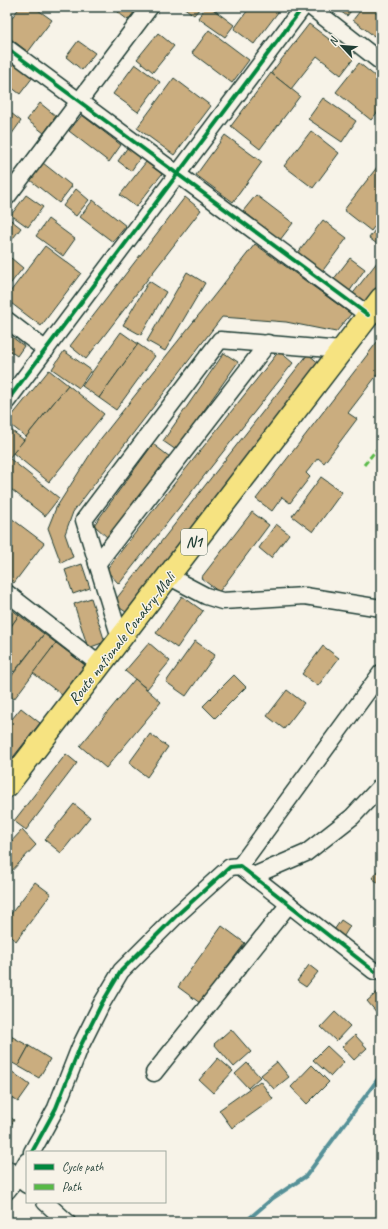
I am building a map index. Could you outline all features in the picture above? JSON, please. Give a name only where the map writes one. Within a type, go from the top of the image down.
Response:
[{"type":"highway","name":"Route nationale Conakry-Mali","points":[[7,786],[375,307]]},
{"type":"street","points":[[7,198],[150,7]]},
{"type":"street","points":[[7,401],[303,7]]},
{"type":"street","points":[[311,7],[381,62]]},
{"type":"street","points":[[7,48],[178,174],[375,307]]},
{"type":"street","points":[[7,320],[46,350]]},
{"type":"street","points":[[120,638],[84,520],[220,340],[342,350]]},
{"type":"street","points":[[97,564],[268,344]]},
{"type":"street","points":[[168,576],[206,596],[222,601],[305,596],[381,608]]},
{"type":"street","points":[[7,593],[100,665]]},
{"type":"street","points":[[240,866],[381,673]]},
{"type":"street","points":[[253,876],[306,853],[352,817],[381,786]]},
{"type":"street","points":[[33,1151],[56,1108],[80,1047],[102,1002],[121,971],[177,914],[230,867],[240,866],[374,971]]},
{"type":"street","points":[[154,1073],[289,904]]},
{"type":"street","points":[[7,1191],[26,1163]]},
{"type":"street","points":[[46,1203],[67,1222]]},
{"type":"building","points":[[20,7],[34,7],[52,20],[28,52],[7,36],[7,24]]},
{"type":"building","points":[[111,7],[138,7],[128,20]]},
{"type":"building","points":[[183,7],[201,7],[194,15]]},
{"type":"building","points":[[206,7],[210,7],[234,25],[225,37],[198,18]]},
{"type":"building","points":[[250,7],[282,7],[254,44],[234,29]]},
{"type":"building","points":[[334,7],[354,7],[347,16]]},
{"type":"building","points":[[363,7],[381,7],[381,27],[374,36],[353,20]]},
{"type":"building","points":[[309,24],[354,58],[341,75],[317,56],[291,89],[271,73]]},
{"type":"building","points":[[209,30],[249,60],[232,83],[192,53]]},
{"type":"building","points":[[158,33],[174,46],[153,72],[137,59]]},
{"type":"building","points":[[78,41],[95,53],[82,70],[66,57]]},
{"type":"building","points":[[7,58],[33,77],[20,94],[7,84]]},
{"type":"building","points":[[359,63],[381,81],[381,108],[371,120],[336,92]]},
{"type":"building","points":[[135,64],[160,82],[138,112],[113,94]]},
{"type":"building","points":[[271,73],[300,96],[260,149],[231,126]]},
{"type":"building","points":[[174,78],[211,106],[174,155],[137,128]]},
{"type":"building","points":[[323,98],[356,121],[342,142],[308,119]]},
{"type":"building","points":[[40,103],[56,116],[44,133],[27,120]]},
{"type":"building","points":[[11,113],[21,121],[9,138],[7,136],[7,119]]},
{"type":"building","points":[[82,115],[121,145],[109,162],[69,131]]},
{"type":"building","points":[[311,131],[339,153],[313,188],[284,166]]},
{"type":"building","points":[[225,135],[262,162],[233,202],[196,175]]},
{"type":"building","points":[[130,144],[143,154],[131,171],[118,161]]},
{"type":"building","points":[[146,162],[162,174],[136,207],[120,195]]},
{"type":"building","points":[[381,162],[381,218],[371,231],[344,210]]},
{"type":"building","points":[[43,163],[72,186],[59,203],[30,180]]},
{"type":"building","points":[[76,189],[89,200],[76,216],[63,206]]},
{"type":"building","points":[[26,195],[43,207],[28,227],[11,215]]},
{"type":"building","points":[[256,195],[293,223],[280,240],[243,211]]},
{"type":"building","points":[[185,197],[201,210],[86,359],[70,346]]},
{"type":"building","points":[[93,200],[126,226],[113,242],[80,217]]},
{"type":"building","points":[[7,217],[21,228],[7,246]]},
{"type":"building","points":[[48,219],[75,239],[63,256],[36,236]]},
{"type":"building","points":[[323,220],[347,238],[321,273],[297,254]]},
{"type":"building","points":[[381,222],[381,247],[369,238]]},
{"type":"building","points":[[255,244],[351,314],[336,332],[286,322],[222,317],[73,512],[65,534],[73,557],[61,563],[48,528],[56,508],[98,442]]},
{"type":"building","points":[[45,246],[81,273],[41,326],[7,300],[7,296]]},
{"type":"building","points":[[381,257],[381,287],[366,307],[351,296]]},
{"type":"building","points":[[11,258],[23,268],[7,288],[7,263]]},
{"type":"building","points":[[350,258],[365,269],[349,292],[333,280]]},
{"type":"building","points":[[187,272],[205,283],[165,351],[147,341]]},
{"type":"building","points":[[149,281],[166,292],[141,335],[123,325]]},
{"type":"building","points":[[121,332],[138,344],[99,398],[82,386]]},
{"type":"building","points":[[8,334],[24,346],[17,356],[7,349]]},
{"type":"building","points":[[381,337],[381,370],[348,413],[357,419],[324,463],[318,458],[306,473],[310,477],[290,503],[282,497],[272,511],[256,499]]},
{"type":"building","points":[[138,344],[155,356],[116,410],[99,398]]},
{"type":"building","points":[[64,351],[91,370],[79,388],[52,369]]},
{"type":"building","points":[[279,351],[293,363],[119,584],[106,570]]},
{"type":"building","points":[[224,353],[238,362],[176,450],[163,441]]},
{"type":"building","points":[[308,354],[321,365],[130,615],[113,603]]},
{"type":"building","points":[[49,370],[68,385],[26,437],[7,422]]},
{"type":"building","points":[[68,385],[104,414],[49,482],[13,453]]},
{"type":"building","points":[[7,427],[24,440],[9,458],[59,498],[45,516],[7,486]]},
{"type":"building","points":[[153,444],[170,457],[109,539],[94,525]]},
{"type":"building","points":[[321,477],[342,492],[313,532],[292,516]]},
{"type":"building","points":[[252,512],[269,525],[219,592],[201,578]]},
{"type":"building","points":[[7,515],[44,543],[14,583],[7,578]]},
{"type":"building","points":[[276,524],[289,534],[271,558],[259,548]]},
{"type":"building","points":[[82,564],[90,588],[73,594],[65,570]]},
{"type":"building","points":[[182,596],[203,611],[177,648],[156,633]]},
{"type":"building","points":[[91,598],[105,642],[88,648],[74,604]]},
{"type":"building","points":[[7,606],[19,615],[7,632]]},
{"type":"building","points":[[19,615],[44,634],[14,672],[7,667],[7,632]]},
{"type":"building","points":[[44,634],[56,643],[14,699],[7,693],[7,682]]},
{"type":"building","points":[[195,641],[215,655],[186,696],[166,682]]},
{"type":"building","points":[[56,643],[85,665],[62,695],[33,673]]},
{"type":"building","points":[[149,643],[170,661],[147,689],[125,671]]},
{"type":"building","points":[[323,646],[339,658],[318,686],[302,674]]},
{"type":"building","points":[[234,675],[246,687],[215,718],[203,706]]},
{"type":"building","points":[[135,679],[161,702],[106,768],[80,746]]},
{"type":"building","points":[[287,690],[304,703],[284,729],[267,716]]},
{"type":"building","points":[[21,708],[40,723],[7,765],[7,725]]},
{"type":"building","points":[[150,734],[168,747],[147,777],[129,763]]},
{"type":"building","points":[[66,754],[77,763],[26,830],[14,821]]},
{"type":"building","points":[[74,804],[90,817],[61,853],[45,840]]},
{"type":"building","points":[[22,830],[36,845],[7,876],[7,846]]},
{"type":"building","points":[[381,866],[381,885],[372,878]]},
{"type":"building","points":[[35,882],[51,894],[16,941],[7,934],[7,919]]},
{"type":"building","points":[[341,920],[350,926],[342,939],[332,933]]},
{"type":"building","points":[[222,926],[245,943],[200,1003],[178,987]]},
{"type":"building","points":[[309,965],[318,972],[306,987],[297,981]]},
{"type":"building","points":[[380,990],[381,1012],[378,1014],[367,1001]]},
{"type":"building","points":[[335,1012],[350,1026],[336,1041],[321,1027]]},
{"type":"building","points":[[231,1029],[251,1052],[234,1067],[214,1044]]},
{"type":"building","points":[[7,1034],[29,1046],[18,1066],[7,1060]]},
{"type":"building","points":[[355,1035],[367,1048],[354,1060],[342,1047]]},
{"type":"building","points":[[29,1046],[50,1059],[39,1078],[18,1066]]},
{"type":"building","points":[[327,1046],[344,1062],[331,1076],[313,1060]]},
{"type":"building","points":[[218,1058],[233,1071],[213,1093],[199,1080]]},
{"type":"building","points":[[277,1062],[289,1077],[274,1089],[261,1075]]},
{"type":"building","points":[[247,1063],[260,1077],[248,1088],[235,1074]]},
{"type":"building","points":[[312,1065],[329,1082],[307,1104],[291,1087]]},
{"type":"building","points":[[7,1068],[30,1085],[18,1102],[7,1094]]},
{"type":"building","points":[[260,1081],[273,1099],[232,1128],[219,1110]]},
{"type":"building","points":[[7,1115],[14,1120],[7,1131]]},
{"type":"waterway","points":[[245,1222],[273,1198],[306,1176],[381,1075]]},
{"type":"marked path","points":[[364,465],[381,444]]},
{"type":"cycle path","points":[[7,401],[303,7]]},
{"type":"cycle path","points":[[7,48],[368,315]]},
{"type":"cycle path","points":[[33,1151],[56,1108],[80,1047],[102,1003],[121,971],[177,915],[230,867],[240,866],[374,971]]}]
